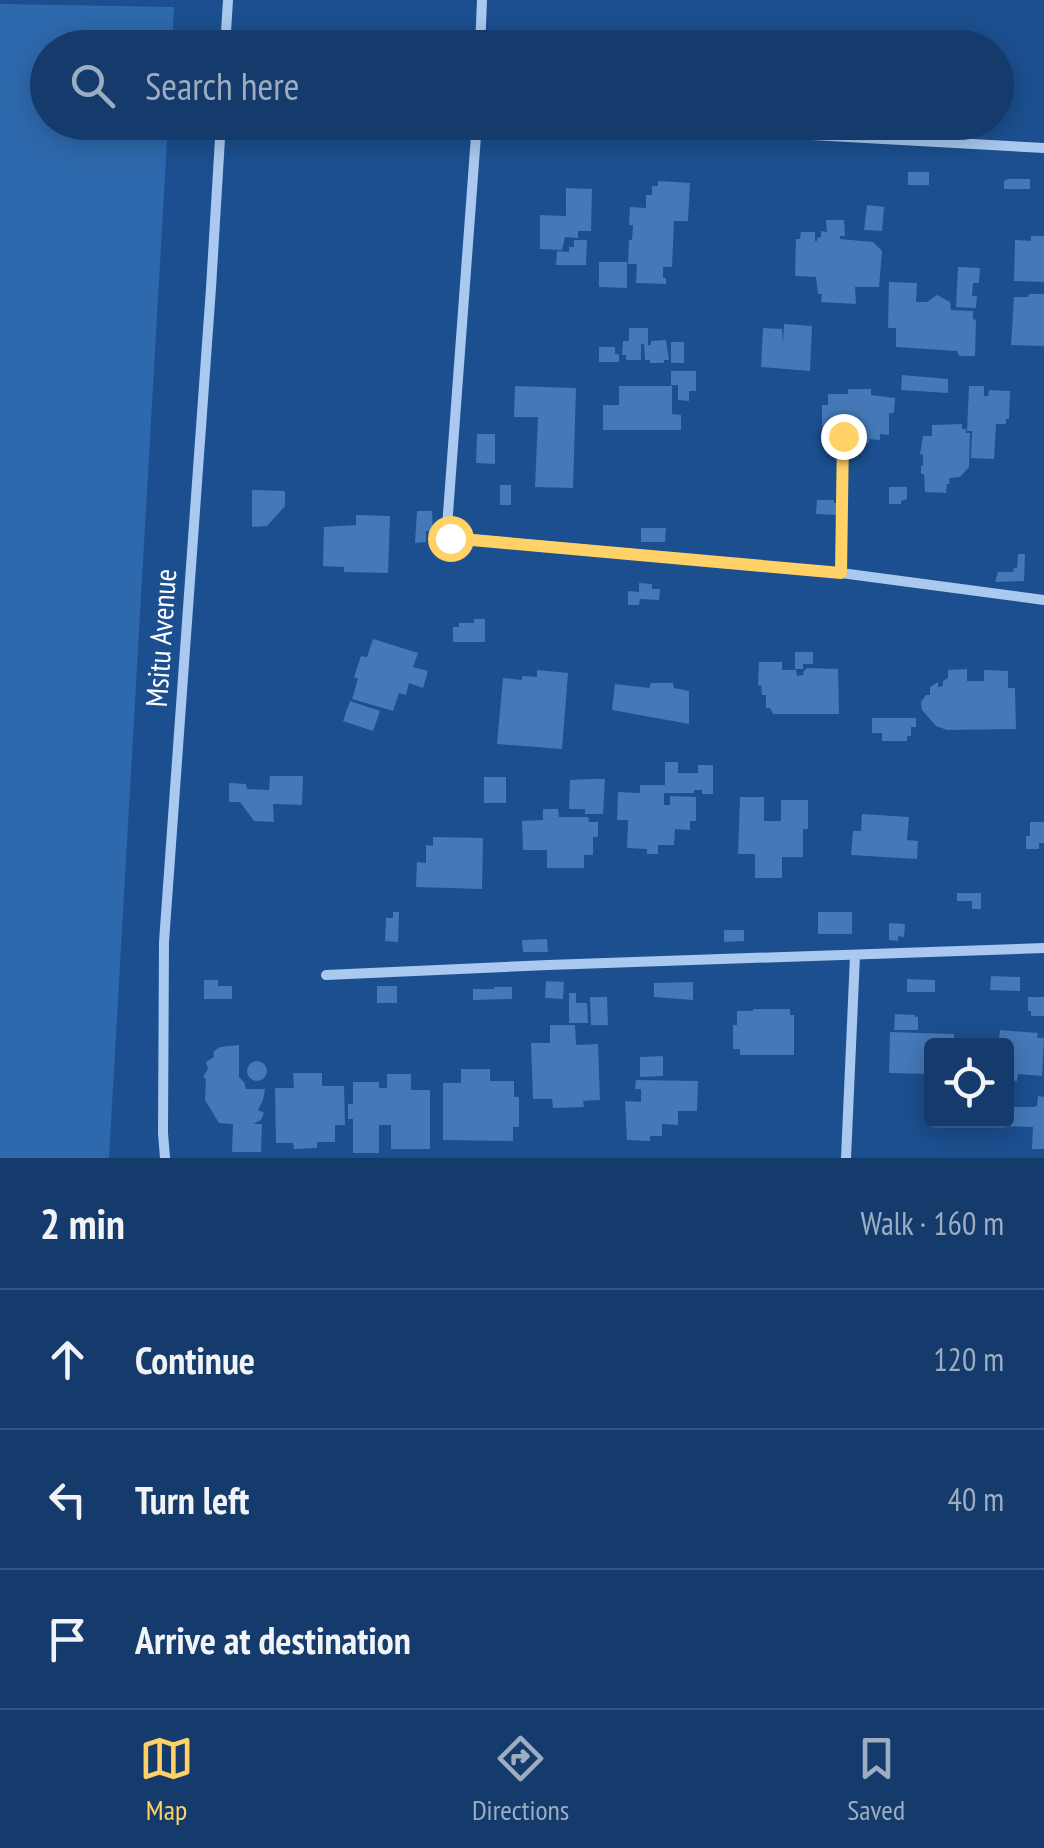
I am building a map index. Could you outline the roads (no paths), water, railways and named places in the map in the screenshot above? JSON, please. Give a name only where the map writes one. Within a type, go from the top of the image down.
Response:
[{"type":"street","points":[[226,30],[228,0]]},
{"type":"street","points":[[481,30],[482,0]]},
{"type":"street","name":"Msitu Avenue","points":[[165,1158],[164,942],[219,140]]},
{"type":"street","points":[[476,140],[448,538],[841,573],[1044,600]]},
{"type":"street","points":[[901,140],[1044,148]]},
{"type":"street","points":[[326,976],[1044,948]]},
{"type":"street","points":[[846,1158],[855,956]]},
{"type":"lane","points":[[841,573],[843,436]]}]
